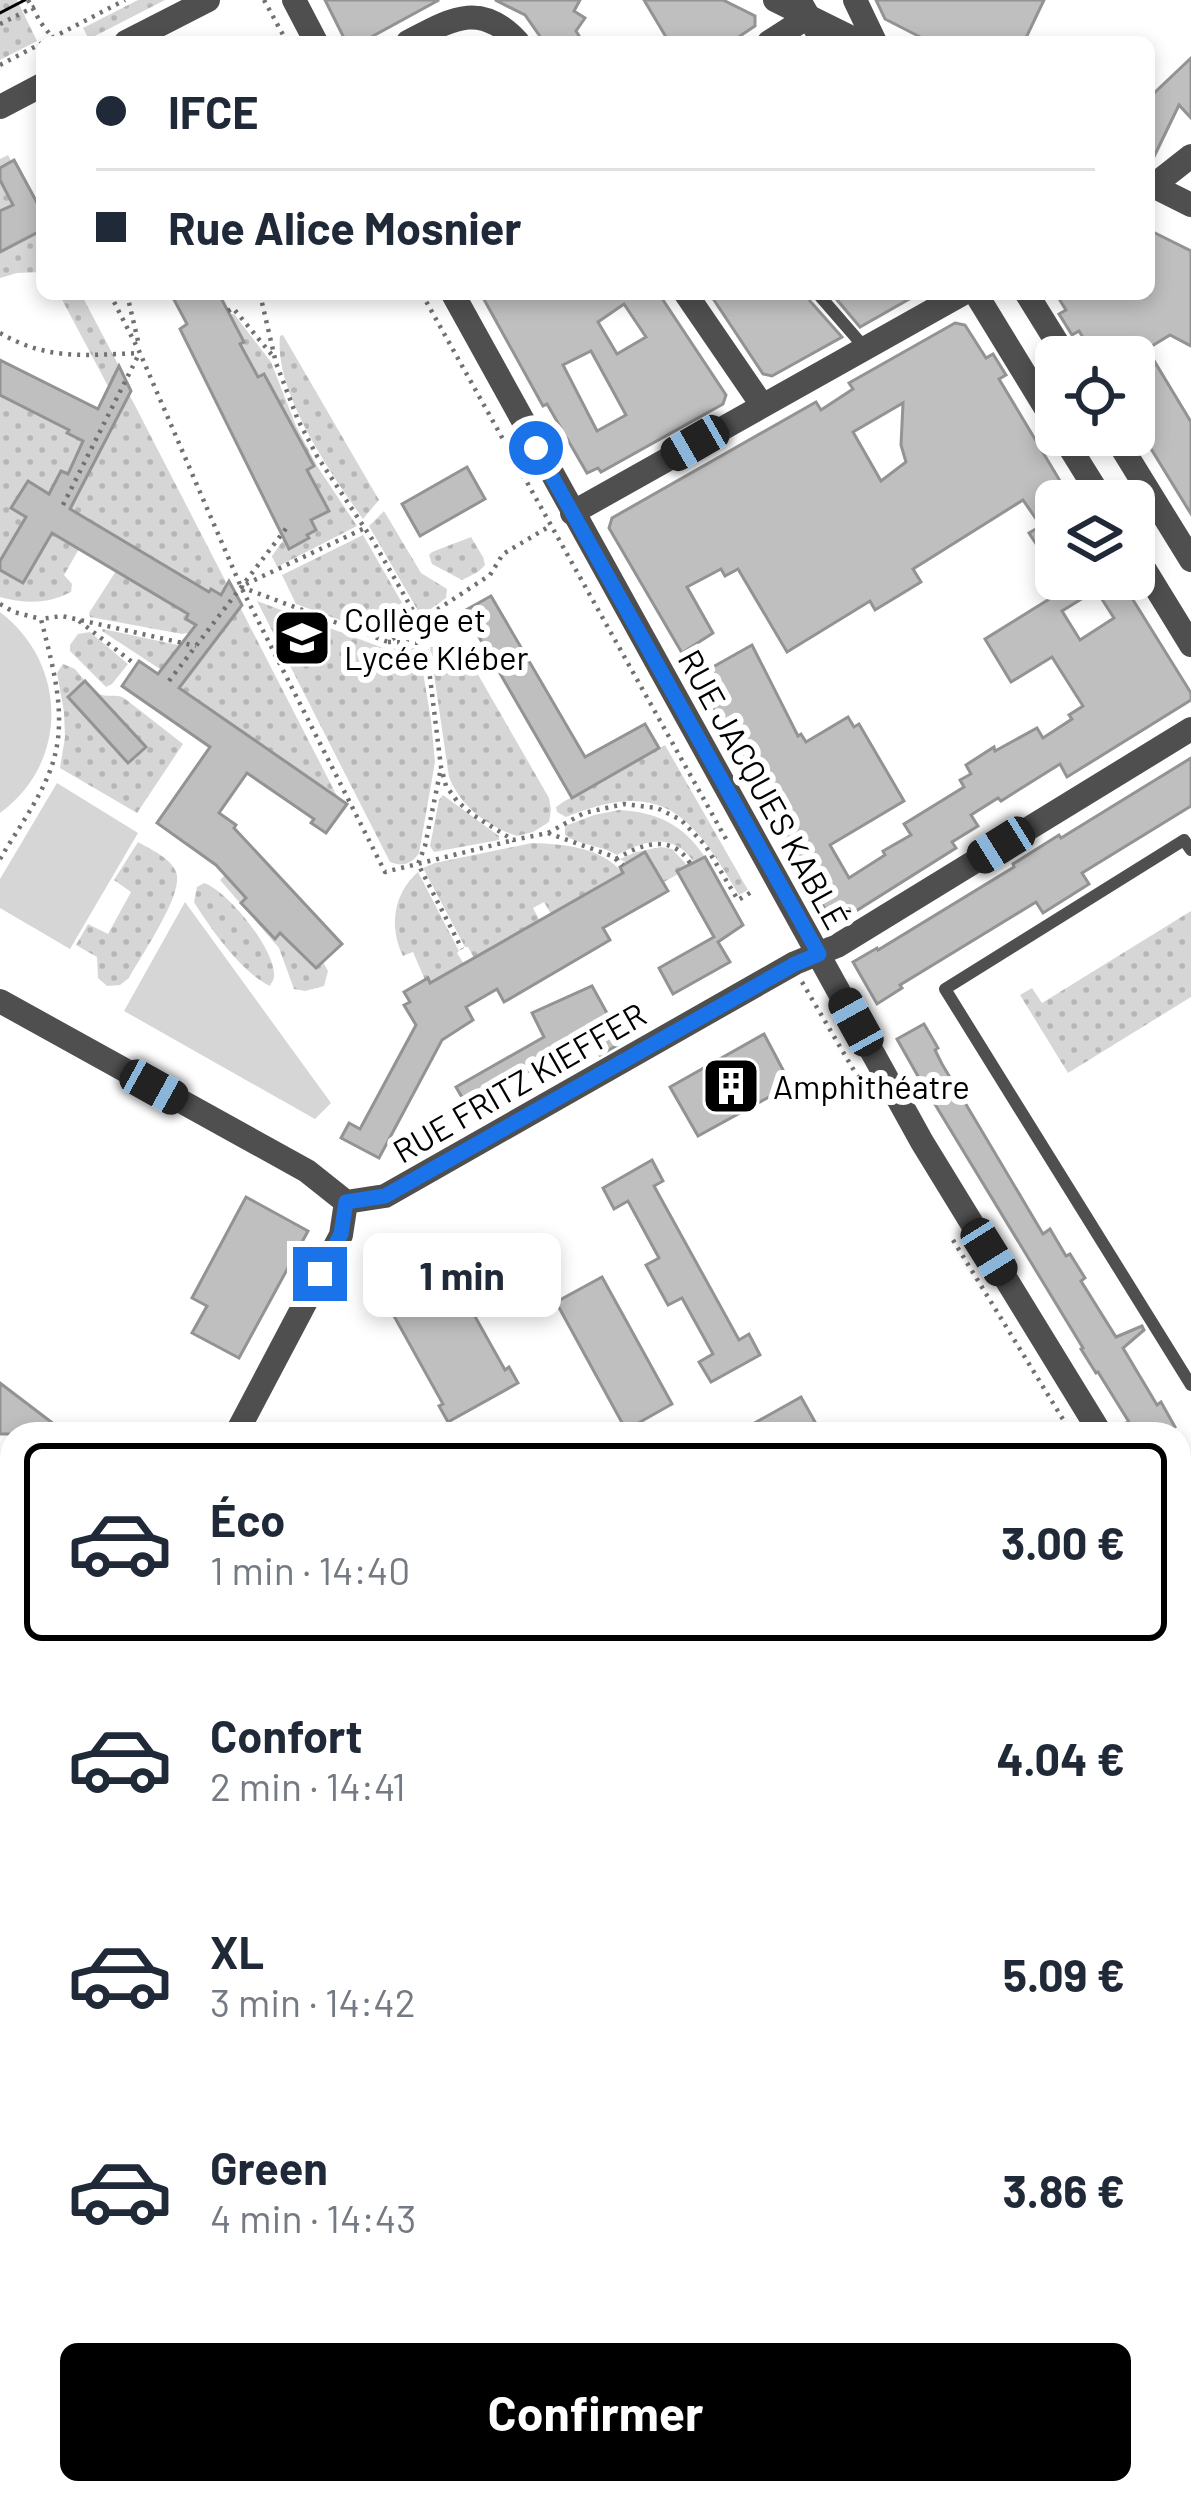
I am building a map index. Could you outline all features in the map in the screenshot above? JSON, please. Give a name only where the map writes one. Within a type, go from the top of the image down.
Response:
[{"type":"street","points":[[138,36],[208,0]]},
{"type":"street","points":[[294,0],[313,36]]},
{"type":"street","points":[[775,0],[804,9],[850,36]]},
{"type":"street","points":[[855,0],[872,36]]},
{"type":"street","points":[[775,36],[804,9]]},
{"type":"street","points":[[804,9],[820,36]]},
{"type":"street","points":[[420,36],[466,14],[476,14],[512,36]]},
{"type":"street","points":[[0,107],[36,88]]},
{"type":"street","points":[[1155,183],[1191,156]]},
{"type":"street","points":[[1155,188],[1191,205]]},
{"type":"street","name":"RUE JACQUES KABLÉ","points":[[456,300],[561,519],[819,954],[922,1142],[1095,1422]]},
{"type":"street","points":[[690,300],[762,405]]},
{"type":"street","points":[[561,519],[951,300]]},
{"type":"street","points":[[980,300],[1035,391]]},
{"type":"street","points":[[1031,300],[1053,336]]},
{"type":"street","points":[[1127,456],[1191,560]]},
{"type":"street","points":[[1155,586],[1191,645]]},
{"type":"street","name":"RUE FRITZ KIEFFER","points":[[346,1202],[385,1196],[795,964],[837,946],[1191,729]]},
{"type":"street","points":[[0,1001],[308,1172],[346,1202],[341,1234],[242,1422]]},
{"type":"lane","points":[[823,300],[865,348]]},
{"type":"lane","points":[[1191,850],[1184,840],[945,989],[1191,1384]]},
{"type":"path","points":[[28,0],[51,36]]},
{"type":"path","points":[[61,36],[125,0]]},
{"type":"path","points":[[264,0],[284,36]]},
{"type":"path","points":[[0,24],[40,4]]},
{"type":"path","points":[[0,65],[36,46]]},
{"type":"path","points":[[113,300],[241,587],[386,872],[548,833],[584,813],[624,804],[658,808],[681,820],[705,845],[738,900],[755,890]]},
{"type":"path","points":[[63,505],[140,352],[128,300]]},
{"type":"path","points":[[261,300],[275,360],[298,420],[419,621],[446,786],[473,815],[513,840]]},
{"type":"path","points":[[228,311],[233,308],[275,360]]},
{"type":"path","points":[[0,333],[33,349],[71,356],[140,352]]},
{"type":"path","points":[[388,642],[490,575],[503,554],[561,519]]},
{"type":"path","points":[[169,682],[288,526]]},
{"type":"path","points":[[241,587],[365,528]]},
{"type":"path","points":[[241,587],[388,642],[425,643]]},
{"type":"path","points":[[0,604],[40,620],[62,616],[196,646]]},
{"type":"path","points":[[0,859],[50,772],[58,744],[60,711],[40,620]]},
{"type":"path","points":[[78,620],[136,665]]},
{"type":"path","points":[[441,767],[418,864],[462,949]]},
{"type":"path","points":[[548,833],[588,846],[623,865]]},
{"type":"path","points":[[616,859],[662,844],[676,846],[690,862]]},
{"type":"shaded area","points":[[0,0],[17,0],[36,42],[0,60]]},
{"type":"shaded area","points":[[138,0],[165,0],[95,36],[87,36],[83,28]]},
{"type":"shaded area","points":[[8,155],[36,208],[36,272],[0,278],[0,159]]},
{"type":"shaded area","points":[[62,300],[84,300],[119,366],[109,388]]},
{"type":"shaded area","points":[[234,314],[271,362],[296,426],[357,526],[277,567],[272,556],[284,539],[289,548],[316,530],[307,470],[314,465],[308,454],[300,458],[299,438],[293,428],[286,431],[285,412],[279,401],[272,404],[265,375],[258,377],[240,344],[244,341],[230,315]]},
{"type":"shaded area","points":[[283,335],[379,500],[363,519],[295,407],[281,358]]},
{"type":"shaded area","points":[[129,394],[227,584],[221,595],[70,509]]},
{"type":"shaded area","points":[[0,395],[83,441],[68,474],[61,471],[56,498],[27,481],[11,508],[32,521],[0,561]]},
{"type":"shaded area","points":[[384,511],[421,573],[447,589],[446,598],[421,616],[369,526]]},
{"type":"shaded area","points":[[37,524],[79,549],[64,575],[72,584],[71,592],[36,602],[0,597],[0,570],[23,583],[41,553]]},
{"type":"shaded area","points":[[363,535],[413,622],[391,636],[296,604],[282,575]]},
{"type":"shaded area","points":[[471,537],[485,565],[478,572],[462,580],[432,564],[432,552]]},
{"type":"shaded area","points":[[116,571],[188,614],[200,627],[182,634],[90,617]]},
{"type":"shaded area","points":[[257,601],[386,649],[419,648],[435,762],[419,853],[410,862],[390,862]]},
{"type":"shaded area","points":[[240,607],[338,798],[179,688]]},
{"type":"shaded area","points":[[0,612],[38,658],[51,712],[39,767],[23,792],[0,813]]},
{"type":"shaded area","points":[[103,629],[187,647],[169,675]]},
{"type":"shaded area","points":[[90,632],[128,664],[106,687],[70,651],[78,634]]},
{"type":"shaded area","points":[[461,645],[549,798],[549,822],[533,832],[517,836],[485,821],[460,797],[449,777],[430,647]]},
{"type":"shaded area","points":[[63,664],[85,681],[68,697],[128,762],[145,746],[96,692],[124,698],[183,744],[137,813],[60,768],[65,737],[57,673]]},
{"type":"shaded area","points":[[665,745],[748,890],[739,895],[706,843],[671,811],[627,801],[566,817],[557,812],[563,802]]},
{"type":"shaded area","points":[[57,783],[138,833],[70,949],[0,908],[0,879]]},
{"type":"shaded area","points":[[443,795],[499,840],[434,852],[430,846]]},
{"type":"shaded area","points":[[619,810],[668,822],[705,857],[693,861],[668,842],[617,855],[565,835],[565,826]]},
{"type":"shaded area","points":[[138,842],[170,862],[177,882],[168,909],[129,978],[107,986],[98,978],[97,957],[76,945],[88,924],[108,934],[131,892],[114,880]]},
{"type":"shaded area","points":[[532,843],[593,852],[623,873],[551,914],[544,902],[533,908],[540,921],[474,958],[423,868]]},
{"type":"shaded area","points":[[672,849],[687,865],[657,886],[647,868],[652,864],[646,853],[627,863],[620,859],[636,852]]},
{"type":"shaded area","points":[[418,872],[464,964],[430,983],[413,952],[403,956],[396,934],[399,901]]},
{"type":"shaded area","points":[[225,875],[246,898],[241,903],[274,938],[280,933],[316,968],[323,962],[328,971],[324,986],[294,989],[279,948],[220,880]]},
{"type":"shaded area","points":[[204,883],[225,897],[268,952],[274,978],[270,986],[238,961],[201,913],[194,902],[197,887]]},
{"type":"shaded area","points":[[185,902],[331,1103],[315,1119],[124,1011]]},
{"type":"shaded area","points":[[1191,911],[1191,997],[1068,1073],[1020,995],[1032,988],[1042,1003]]},
{"type":"building","points":[[325,0],[439,0],[373,36],[343,36]]},
{"type":"building","points":[[495,0],[580,0],[574,11],[585,18],[576,31],[579,36],[540,36],[525,15]]},
{"type":"building","points":[[644,0],[723,0],[755,16],[755,26],[740,36],[665,36]]},
{"type":"building","points":[[876,0],[1044,0],[1027,36],[918,36],[885,19]]},
{"type":"building","points":[[1191,58],[1191,118],[1179,105],[1155,155],[1155,92]]},
{"type":"building","points":[[14,160],[36,201],[36,233],[0,252],[0,211],[13,205],[0,180],[0,168]]},
{"type":"building","points":[[1155,233],[1191,251],[1191,346],[1170,335],[1155,344],[1155,336],[1082,336],[1079,331],[1072,335],[1059,314],[1066,310],[1060,300],[1155,300]]},
{"type":"building","points":[[174,300],[222,300],[258,377],[264,374],[314,466],[307,470],[329,511],[311,520],[316,530],[289,549],[180,329],[187,324]]},
{"type":"building","points":[[484,300],[663,300],[726,395],[723,404],[601,472],[598,468],[587,473],[547,404],[543,406]],"holes":[[[624,304],[646,337],[617,354],[598,322]],[[591,351],[626,415],[597,431],[563,365]]]},
{"type":"building","points":[[714,300],[810,300],[842,337],[772,376],[763,374]]},
{"type":"building","points":[[837,300],[907,300],[860,327]]},
{"type":"building","points":[[955,323],[965,325],[986,358],[993,354],[1006,375],[999,379],[1035,439],[1035,456],[1045,456],[1059,480],[1035,480],[1035,517],[1023,500],[913,569],[921,582],[875,610],[870,601],[787,652],[738,569],[725,576],[721,569],[687,587],[713,633],[682,653],[609,528],[612,518],[816,402],[821,410],[853,389],[849,383]],"holes":[[[903,403],[901,445],[906,462],[881,481],[853,432]]]},
{"type":"building","points":[[0,360],[98,409],[119,366],[131,391],[70,509],[209,592],[221,595],[229,581],[242,605],[179,688],[347,804],[326,833],[311,823],[314,819],[247,773],[219,813],[236,825],[342,944],[316,968],[280,933],[275,939],[241,903],[246,898],[216,865],[157,823],[210,747],[122,686],[139,661],[158,674],[196,625],[186,619],[188,614],[52,533],[23,583],[0,570],[0,561],[26,517],[11,508],[28,481],[49,494],[61,471],[68,474],[83,441],[0,395]]},
{"type":"building","points":[[1155,362],[1191,422],[1191,514],[1155,455]]},
{"type":"building","points":[[467,467],[485,499],[420,536],[402,504]]},
{"type":"building","points":[[491,596],[585,757],[645,724],[659,748],[572,798],[464,611]]},
{"type":"building","points":[[1048,600],[1080,600],[1062,611],[1080,640],[1114,618],[1102,600],[1133,600],[1191,700],[1067,777],[1060,764],[1001,801],[998,798],[971,815],[978,826],[952,842],[956,848],[840,921],[830,918],[695,677],[752,645],[798,736],[806,742],[848,717],[854,727],[859,724],[904,801],[830,845],[849,878],[911,835],[904,824],[964,787],[960,780],[971,774],[966,765],[1037,728],[1043,738],[1083,706],[1052,657],[1011,682],[985,639]]},
{"type":"building","points":[[85,681],[146,747],[128,763],[68,697]]},
{"type":"building","points":[[1191,758],[1191,806],[1082,873],[1089,884],[1043,913],[1036,902],[877,1004],[853,962]]},
{"type":"building","points":[[645,852],[668,891],[603,928],[610,940],[504,1002],[497,989],[466,1007],[473,1020],[442,1040],[379,1158],[341,1138],[349,1123],[360,1129],[416,1025],[404,1005],[410,1002],[404,992],[428,978],[430,983],[623,873],[620,867]]},
{"type":"building","points":[[705,857],[743,925],[718,942],[730,962],[673,994],[659,968],[714,937],[677,871]]},
{"type":"building","points":[[592,986],[623,1042],[600,1055],[585,1029],[550,1048],[555,1056],[484,1096],[490,1107],[473,1116],[456,1087],[544,1037],[532,1013]]},
{"type":"building","points":[[924,1024],[942,1064],[1043,1234],[1050,1229],[1066,1256],[1070,1254],[1116,1337],[1142,1326],[1144,1330],[1123,1348],[1172,1422],[1129,1422],[897,1039]]},
{"type":"building","name":"Amphithéatre","points":[[764,1034],[791,1085],[698,1136],[670,1087]]},
{"type":"building","points":[[652,1160],[663,1181],[654,1186],[739,1340],[749,1334],[760,1355],[711,1382],[699,1362],[713,1354],[682,1298],[668,1305],[646,1265],[659,1258],[628,1201],[614,1209],[603,1188]]},
{"type":"building","points":[[246,1197],[308,1231],[239,1358],[192,1333],[207,1306],[192,1298]]},
{"type":"building","points":[[440,1254],[505,1370],[509,1367],[518,1383],[448,1422],[439,1406],[443,1404],[379,1289]]},
{"type":"building","points":[[602,1277],[672,1404],[640,1422],[622,1422],[556,1302]]},
{"type":"building","points":[[0,1383],[51,1422],[0,1422]]},
{"type":"building","points":[[801,1397],[815,1422],[756,1422]]},
{"type":"tram line","points":[[0,13],[25,0]]},
{"type":"place","name":"Collège et Lycée Kléber","points":[[302,638]]},
{"type":"place","name":"Amphithéatre","points":[[731,1086]]},
{"type":"route","points":[[320,1274],[341,1234],[346,1202],[385,1196],[819,954],[536,448]]}]
